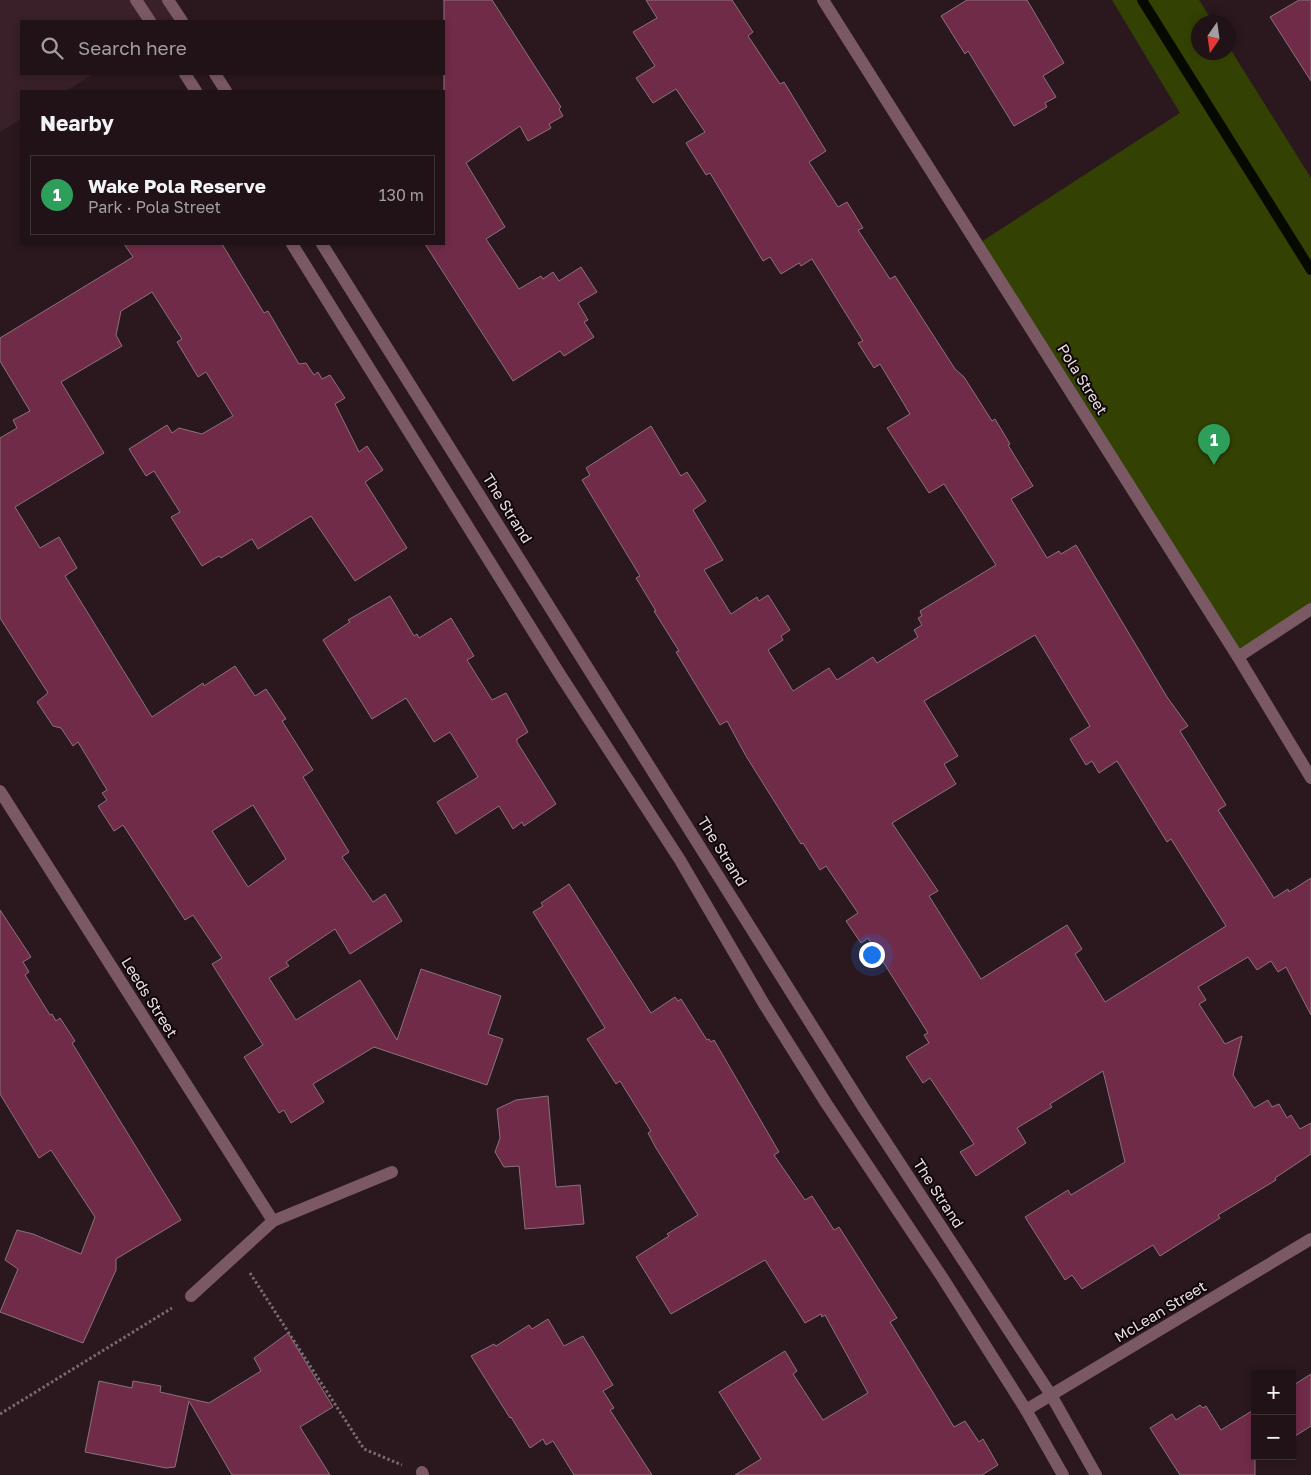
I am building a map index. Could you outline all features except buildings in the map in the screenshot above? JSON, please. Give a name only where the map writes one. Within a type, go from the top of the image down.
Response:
[{"type":"street","points":[[136,0],[149,20]]},
{"type":"street","points":[[168,0],[181,20]]},
{"type":"street","name":"Pola Street","points":[[823,0],[1238,657],[1311,778]]},
{"type":"street","points":[[186,75],[195,90]]},
{"type":"street","points":[[216,75],[225,90]]},
{"type":"street","points":[[293,245],[564,680],[680,860],[769,1012],[942,1277],[1026,1410],[1064,1475]]},
{"type":"street","name":"The Strand","points":[[323,245],[863,1107],[1051,1395],[1096,1475]]},
{"type":"street","points":[[1238,657],[1311,609]]},
{"type":"street","name":"Leeds Street","points":[[0,791],[273,1221]]},
{"type":"street","points":[[192,1296],[273,1221],[392,1172]]},
{"type":"street","name":"McLean Street","points":[[1026,1410],[1311,1239]]},
{"type":"path","points":[[237,1254],[364,1449],[422,1474]]},
{"type":"path","points":[[0,1414],[192,1296]]},
{"type":"shaded area","points":[[0,0],[169,0],[177,20],[20,20],[20,75],[92,75],[68,90],[20,90],[20,120],[0,132]]},
{"type":"green space","points":[[1112,0],[1199,0],[1209,15],[1191,15],[1191,60],[1236,60],[1236,58],[1311,178],[1311,609],[1238,657],[978,244],[1180,113]]},
{"type":"waterway","points":[[1142,0],[1311,270]]},
{"type":"place","name":"Wake Pola Reserve","points":[[1214,465]]}]
